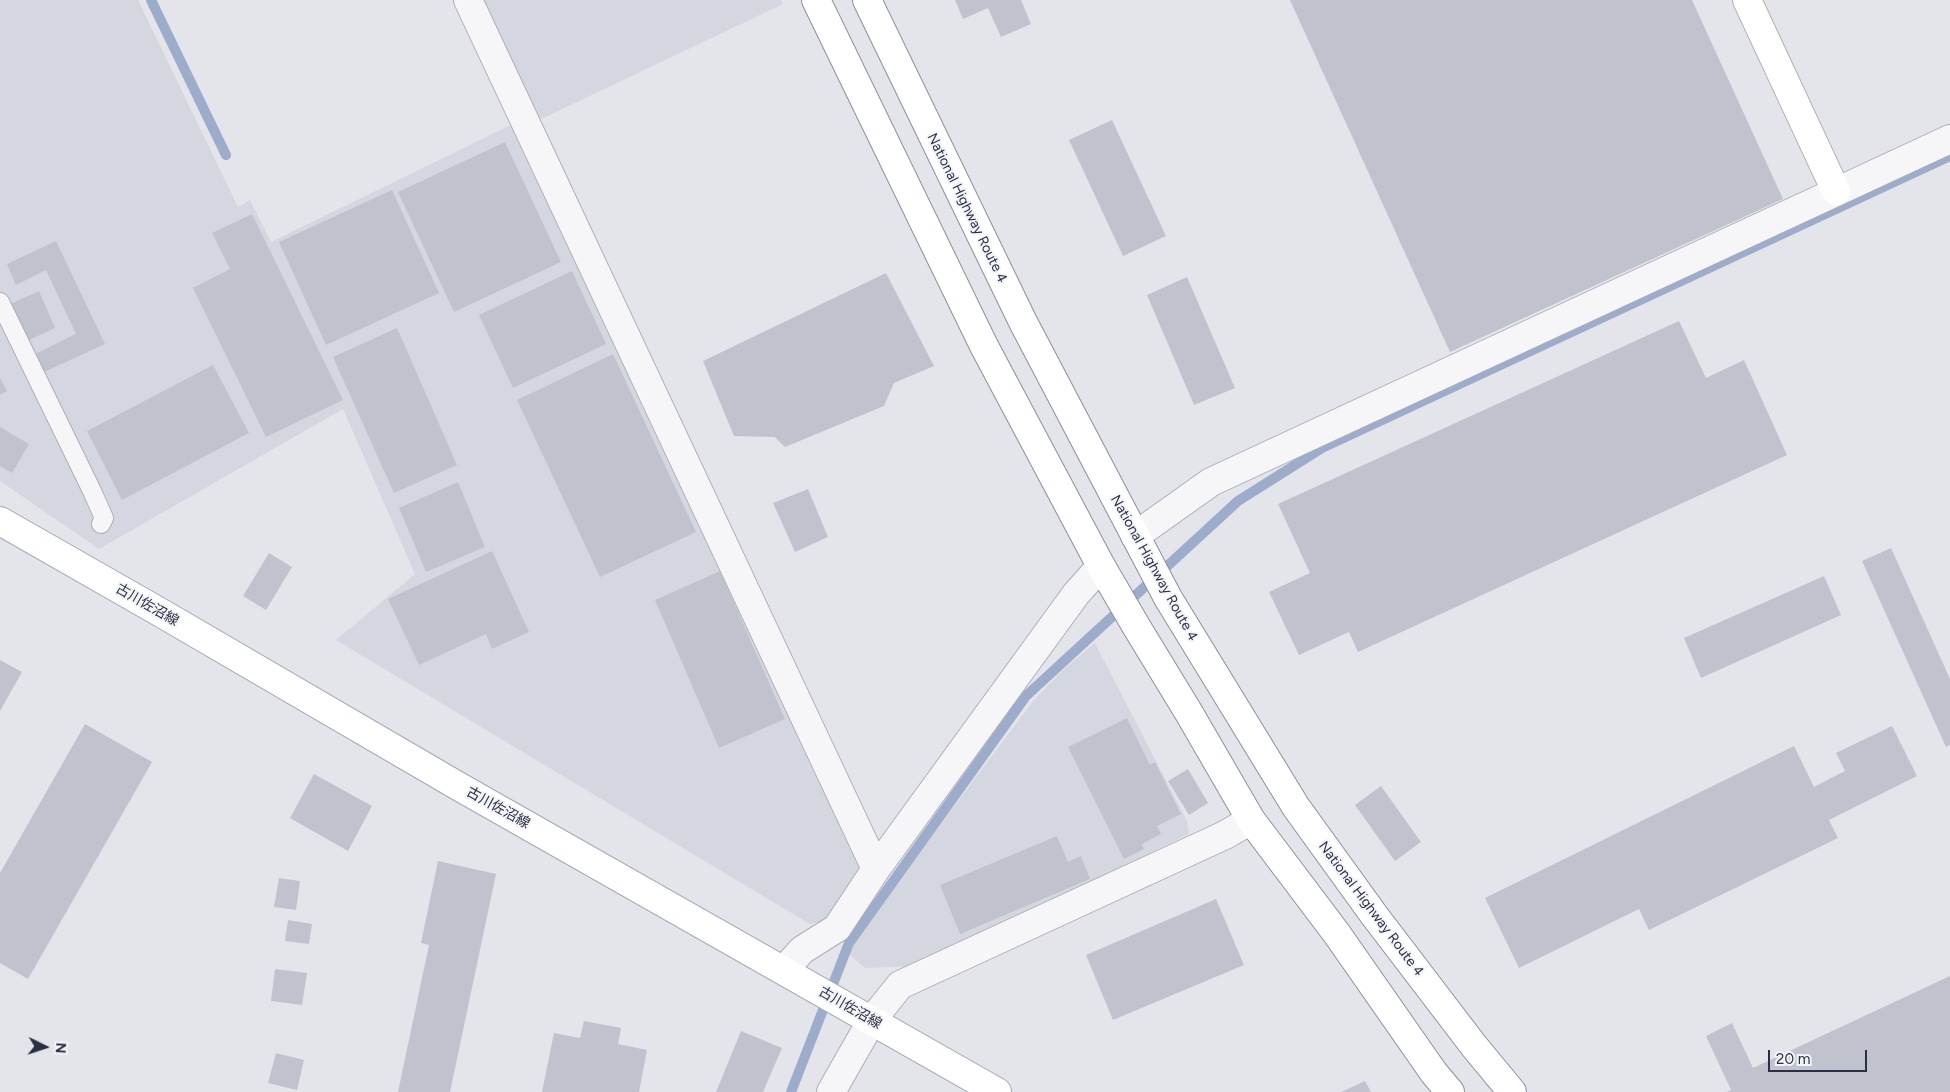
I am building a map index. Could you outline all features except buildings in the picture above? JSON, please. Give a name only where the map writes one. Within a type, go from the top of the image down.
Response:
[{"type":"main road","points":[[816,0],[984,346],[1136,626],[1251,820],[1337,934],[1434,1073],[1450,1092]]},
{"type":"main road","name":"National Highway Route 4","points":[[867,0],[1023,322],[1168,598],[1296,807],[1409,961],[1512,1092]]},
{"type":"main road","points":[[1746,0],[1836,191]]},
{"type":"main road","name":"古川佐沼線","points":[[0,521],[458,786],[997,1092]]},
{"type":"street","points":[[468,0],[876,869]]},
{"type":"street","points":[[1140,546],[1211,482],[1950,139]]},
{"type":"street","points":[[794,976],[802,950],[837,928],[876,869],[1076,594],[1107,575]]},
{"type":"street","points":[[831,1092],[872,1020],[900,985],[1225,835],[1251,820]]},
{"type":"lane","points":[[0,302],[92,491],[104,518],[101,524]]},
{"type":"shaded area","points":[[0,0],[138,0],[238,207],[250,200],[271,242],[517,122],[862,874],[827,921],[810,924],[336,640],[415,574],[343,409],[99,549],[0,481]]},
{"type":"shaded area","points":[[482,0],[781,0],[783,4],[539,120]]},
{"type":"shaded area","points":[[1095,643],[1187,821],[1189,834],[917,966],[865,968],[849,954],[856,937],[1033,701],[1064,669]]},
{"type":"waterway","points":[[151,0],[226,155]]},
{"type":"waterway","points":[[791,1092],[849,943],[1026,696],[1238,501],[1322,448],[1950,156]]}]
